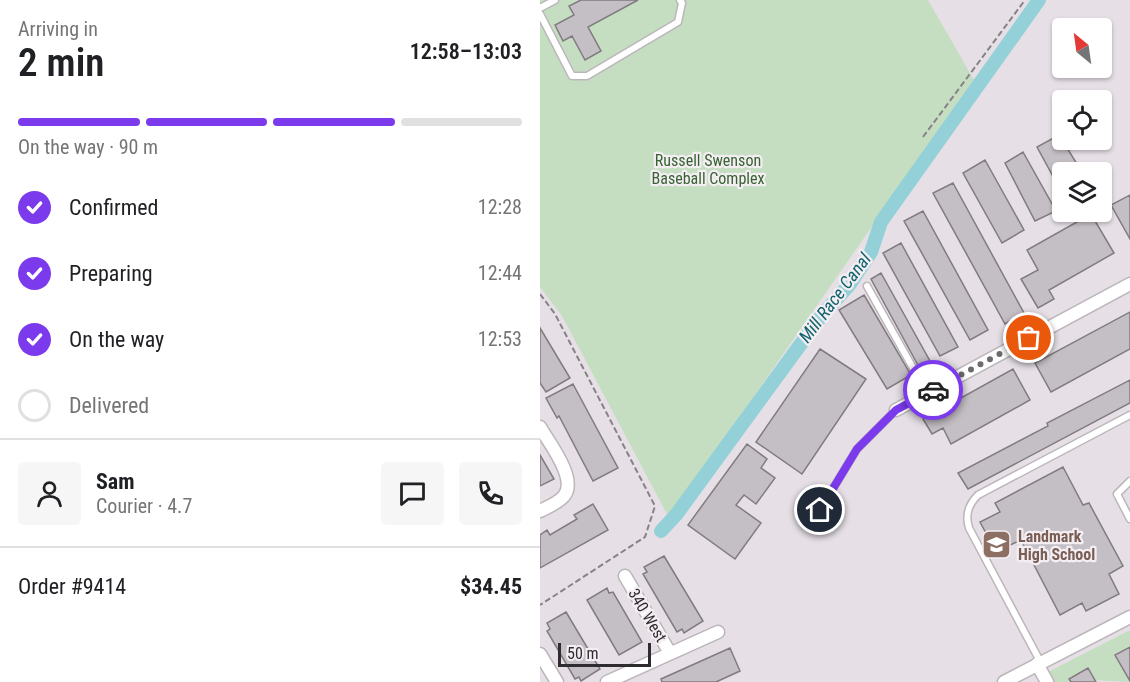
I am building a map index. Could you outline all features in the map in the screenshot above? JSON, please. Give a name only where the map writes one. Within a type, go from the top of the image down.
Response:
[{"type":"street","points":[[896,410],[1130,284]]},
{"type":"street","points":[[540,427],[568,479],[567,492],[563,498],[540,511]]},
{"type":"street","name":"340 West","points":[[625,576],[670,653]]},
{"type":"street","points":[[1004,682],[1130,617]]},
{"type":"street","points":[[607,682],[718,632]]},
{"type":"street","points":[[540,654],[557,682]]},
{"type":"street","points":[[1039,664],[1047,682]]},
{"type":"lane","points":[[540,8],[555,0]]},
{"type":"lane","points":[[540,14],[572,76],[587,76],[678,22],[682,3],[680,0]]},
{"type":"lane","points":[[867,286],[927,393]]},
{"type":"lane","points":[[820,510],[857,449],[896,410]]},
{"type":"lane","points":[[1039,664],[969,528],[967,512],[971,502],[978,495],[1130,415]]},
{"type":"lane","points":[[1130,481],[1117,494],[1130,519]]},
{"type":"path","points":[[923,137],[1025,0]]},
{"type":"path","points":[[540,294],[555,314],[655,506],[645,537],[540,605]]},
{"type":"green space","name":"Russell Swenson Baseball Complex","points":[[540,0],[928,0],[974,80],[669,518],[562,316],[540,287]]},
{"type":"green space","points":[[1130,630],[1130,647],[1116,655],[1130,682],[1069,679],[1071,682],[1054,682],[1048,672]]},
{"type":"building","points":[[581,0],[638,0],[588,27],[601,51],[585,60],[572,36],[563,41],[555,25],[574,15],[569,6]]},
{"type":"building","points":[[1052,139],[1052,150],[1068,150],[1076,162],[1052,162],[1052,175],[1037,147]]},
{"type":"building","points":[[1023,152],[1052,204],[1052,213],[1035,221],[1005,163]]},
{"type":"building","points":[[985,160],[1024,230],[1002,243],[963,173]]},
{"type":"building","points":[[953,183],[1024,313],[1005,324],[933,193]]},
{"type":"building","points":[[1130,195],[1130,239],[1112,207],[1112,204]]},
{"type":"building","points":[[923,211],[988,330],[970,340],[904,221]]},
{"type":"building","points":[[1077,222],[1096,222],[1114,253],[1049,290],[1054,299],[1038,308],[1021,279],[1038,270],[1027,250]]},
{"type":"building","points":[[901,243],[958,347],[940,356],[883,253]]},
{"type":"building","points":[[881,273],[930,361],[919,367],[871,279]]},
{"type":"building","points":[[864,295],[911,375],[887,389],[839,310]]},
{"type":"building","points":[[1130,312],[1130,349],[1051,392],[1035,363]]},
{"type":"building","points":[[540,328],[570,378],[546,392],[540,383]]},
{"type":"building","points":[[820,349],[866,379],[802,474],[756,442]]},
{"type":"building","points":[[1013,369],[1030,400],[951,444],[943,428],[932,434],[923,419]]},
{"type":"building","points":[[1130,380],[1130,403],[968,489],[958,473],[1048,426],[1047,423]]},
{"type":"building","points":[[573,384],[618,468],[593,481],[559,416],[557,418],[546,398]]},
{"type":"building","points":[[747,444],[767,459],[761,468],[775,478],[756,504],[744,495],[736,505],[761,523],[735,559],[688,525]]},
{"type":"building","points":[[540,455],[554,479],[540,486]]},
{"type":"building","points":[[1063,467],[1083,505],[1089,503],[1123,566],[1109,574],[1119,594],[1086,611],[1082,603],[1060,615],[1021,540],[1008,546],[1005,540],[993,546],[980,522],[1000,512],[995,503]]},
{"type":"building","points":[[593,504],[608,530],[540,568],[540,535],[547,530],[550,535],[577,519],[574,515]]},
{"type":"building","points":[[664,556],[703,621],[684,633],[682,629],[677,632],[643,574],[647,572],[644,567]]},
{"type":"building","points":[[607,588],[609,593],[613,592],[642,642],[619,655],[587,600]]},
{"type":"building","points":[[566,612],[600,669],[581,681],[579,677],[575,679],[547,631],[550,629],[547,623]]},
{"type":"building","points":[[1130,647],[1130,681],[1115,655]]},
{"type":"building","points":[[730,648],[740,671],[716,682],[662,682],[661,679]]},
{"type":"building","points":[[1088,668],[1096,682],[1071,682],[1069,679]]},
{"type":"waterway","name":"Mill Race Canal","points":[[661,531],[676,515],[822,315],[850,284],[871,252],[881,222],[1039,0]]},
{"type":"way so far","points":[[933,390],[1029,338]]},
{"type":"place","name":"Landmark High School","points":[[997,545]]},
{"type":"route","points":[[820,510],[857,449],[896,410],[933,390]]}]
